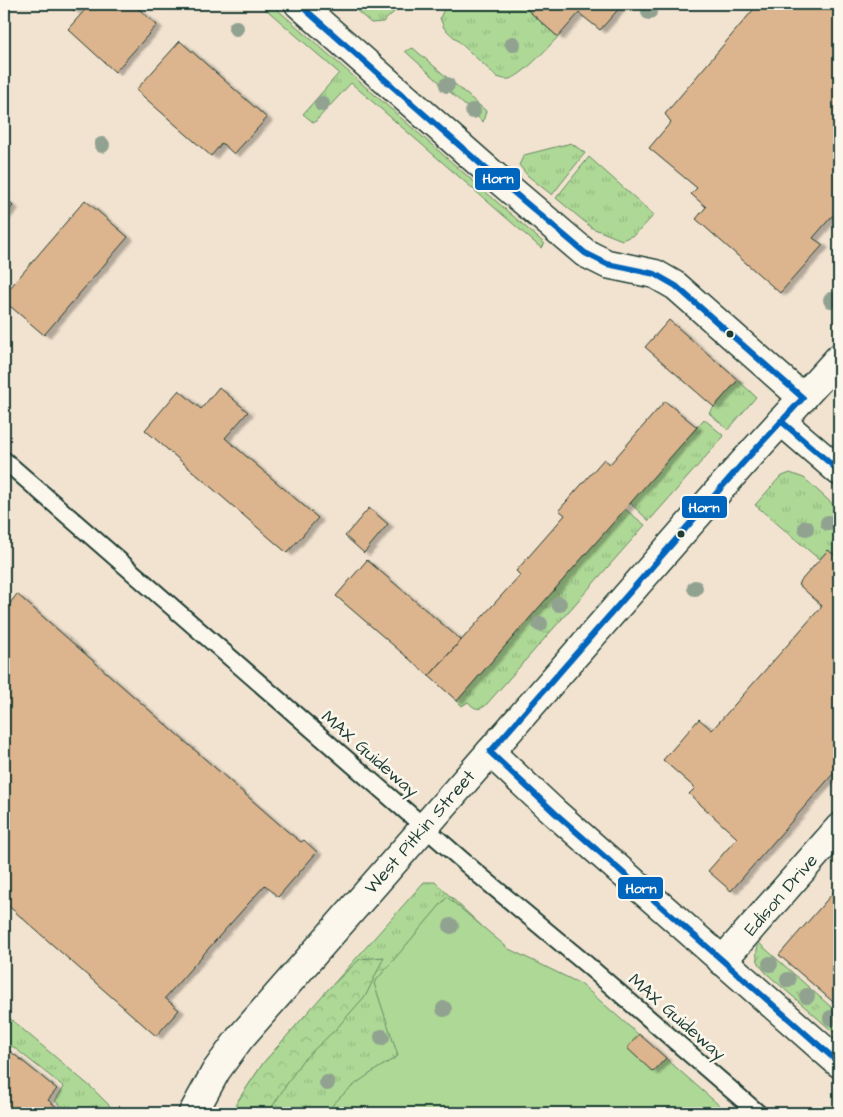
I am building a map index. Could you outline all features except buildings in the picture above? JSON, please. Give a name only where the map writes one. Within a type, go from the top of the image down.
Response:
[{"type":"street","points":[[299,4],[477,161],[585,253],[607,264],[655,274],[676,286],[802,398]]},
{"type":"street","name":"West Pitkin Street","points":[[193,1113],[216,1071],[240,1038],[781,421],[839,358]]},
{"type":"street","points":[[781,421],[839,471]]},
{"type":"street","points":[[490,752],[555,813],[839,1063]]},
{"type":"street","name":"Edison Drive","points":[[722,961],[839,828]]},
{"type":"lane","name":"MAX Guideway","points":[[4,460],[424,827],[758,1113]]},
{"type":"shaded area","points":[[4,4],[839,4],[839,1113],[4,1113]]},
{"type":"green space","points":[[260,4],[271,4],[545,244],[541,248],[351,83],[314,123],[303,114],[339,73]]},
{"type":"green space","points":[[349,4],[403,4],[383,22],[371,23]]},
{"type":"green space","points":[[446,4],[521,4],[558,37],[521,73],[508,79],[503,79],[497,77],[444,28],[440,18]]},
{"type":"green space","points":[[413,48],[486,111],[483,122],[405,51]]},
{"type":"green space","points":[[571,143],[585,153],[552,195],[528,176],[519,165],[524,155]]},
{"type":"green space","points":[[589,157],[654,215],[636,234],[622,240],[592,228],[556,198]]},
{"type":"green space","points":[[738,380],[756,397],[728,430],[709,413]]},
{"type":"green space","points":[[704,419],[724,436],[649,521],[630,503]]},
{"type":"green space","points":[[790,473],[804,478],[839,510],[839,559],[828,550],[820,560],[755,505],[780,477]]},
{"type":"green space","points":[[625,509],[645,525],[485,706],[476,708],[468,702],[462,706],[457,701]]},
{"type":"green space","points":[[424,882],[435,882],[487,931],[500,995],[331,1113],[232,1113],[239,1099],[264,1062]]},
{"type":"green space","points":[[447,897],[509,949],[581,984],[728,1113],[326,1113],[350,1088],[398,1056],[374,983]]},
{"type":"green space","points":[[759,943],[839,1014],[839,1037],[760,966],[757,959]]},
{"type":"green space","points":[[384,957],[366,995],[336,1029],[302,1061],[268,1113],[232,1113],[239,1099],[264,1062],[329,988],[360,959]]},
{"type":"green space","points":[[7,1016],[92,1088],[117,1113],[70,1113],[55,1101],[64,1087],[12,1046],[4,1054],[4,1020]]},
{"type":"transit line","name":"Horn","points":[[299,4],[585,253],[607,264],[655,274],[676,286],[803,398],[742,464],[490,752],[555,813],[839,1063]]},
{"type":"transit line","name":"Horn","points":[[781,421],[839,471]]}]
